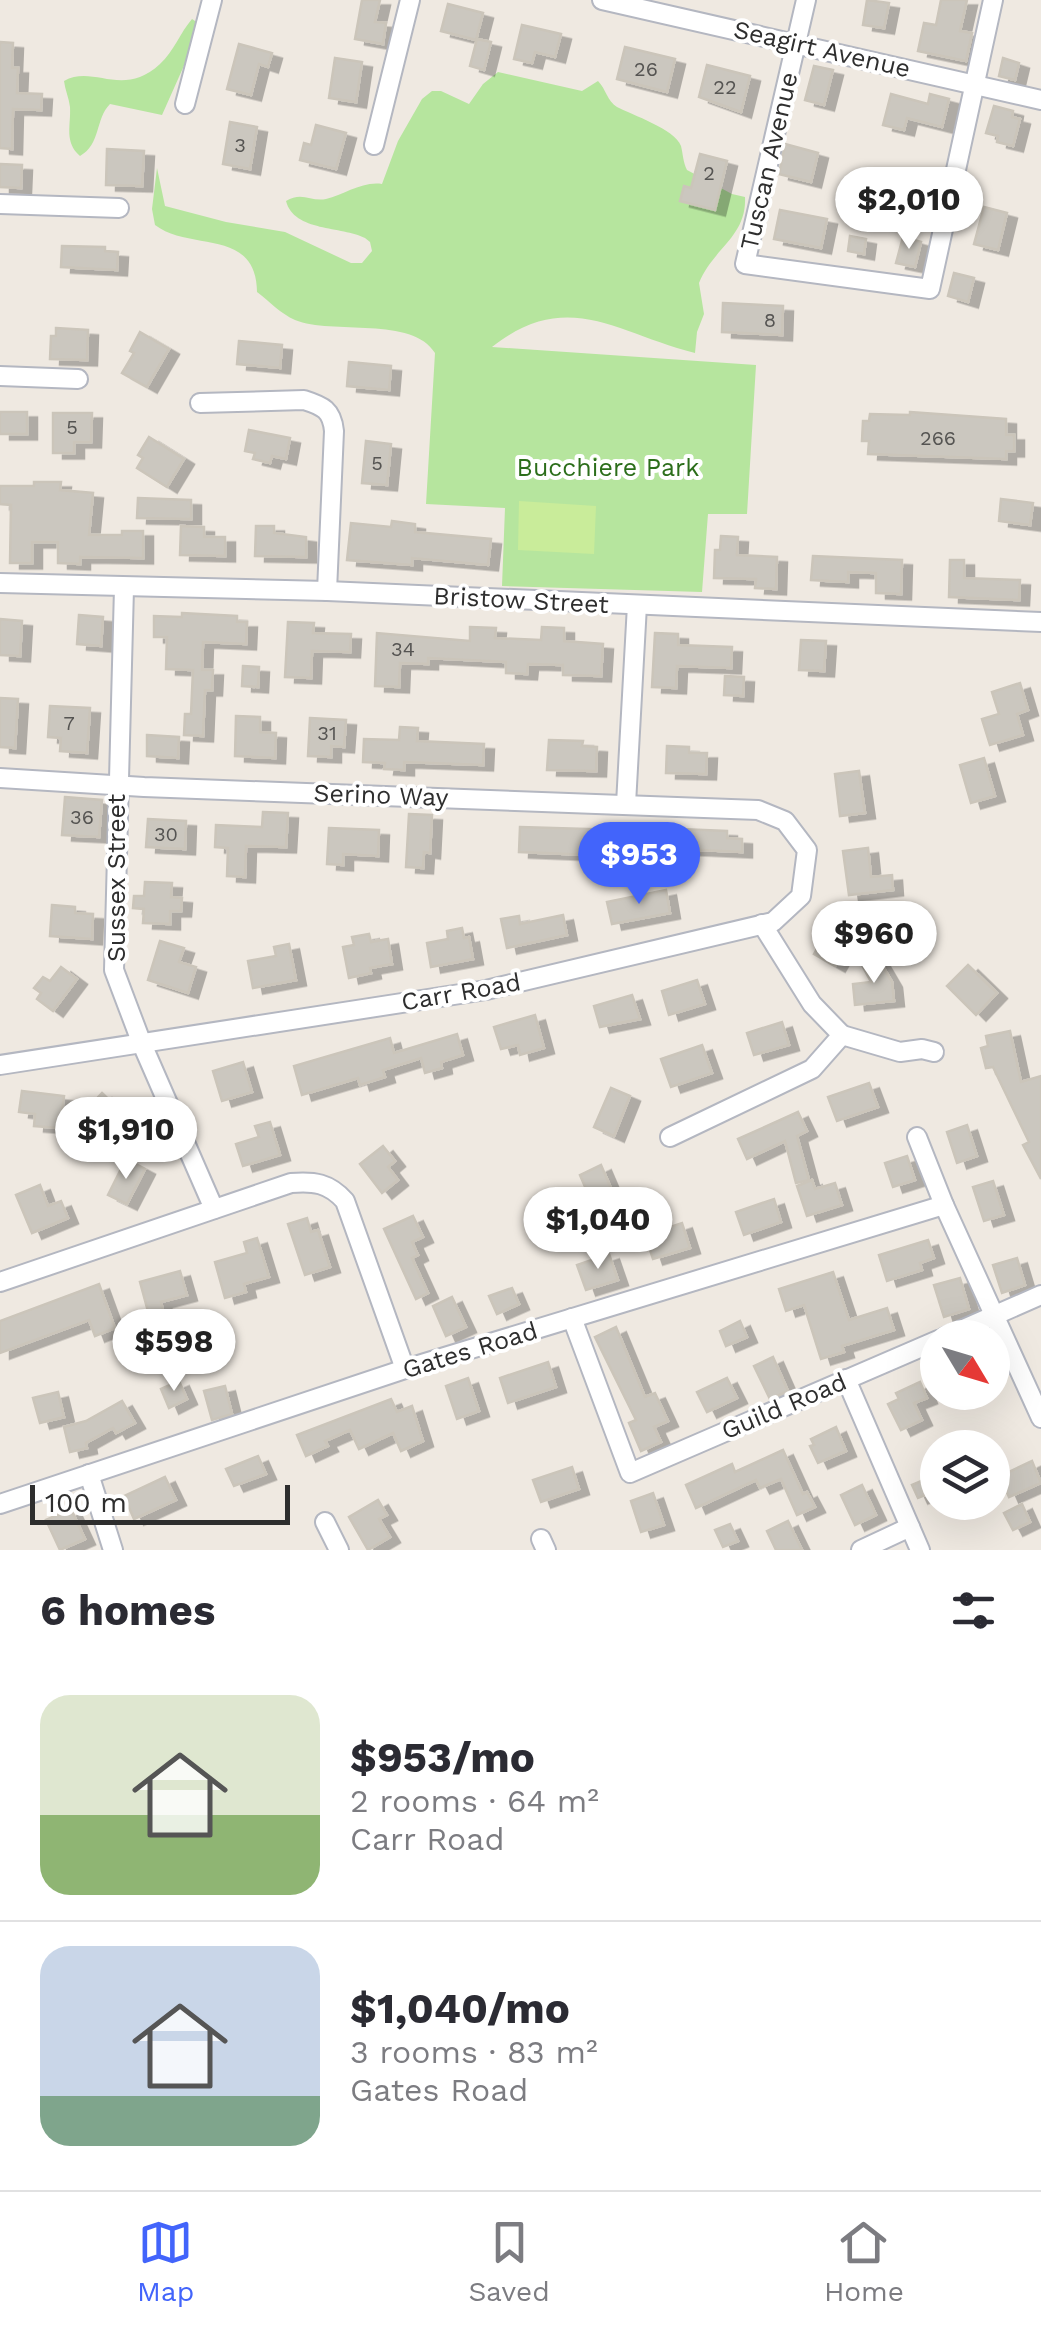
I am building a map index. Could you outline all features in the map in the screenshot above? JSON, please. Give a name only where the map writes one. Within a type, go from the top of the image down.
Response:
[{"type":"street","points":[[185,104],[212,0]]},
{"type":"street","points":[[374,144],[410,0]]},
{"type":"street","name":"Seagirt Avenue","points":[[602,0],[1041,100]]},
{"type":"street","name":"Tuscan Avenue","points":[[806,0],[745,264],[929,289],[975,83]]},
{"type":"street","points":[[975,83],[993,0]]},
{"type":"street","points":[[0,204],[120,208]]},
{"type":"street","points":[[0,376],[78,379]]},
{"type":"street","points":[[200,403],[304,400],[329,412],[334,431],[327,591]]},
{"type":"street","name":"Bristow Street","points":[[0,583],[327,591],[1041,622]]},
{"type":"street","name":"Sussex Street","points":[[124,588],[114,970],[214,1209]]},
{"type":"street","points":[[626,804],[638,605]]},
{"type":"street","name":"Serino Way","points":[[0,778],[761,810]]},
{"type":"street","name":"Carr Road","points":[[0,1065],[486,990],[773,922],[801,896],[807,850],[785,821],[761,810]]},
{"type":"street","points":[[762,924],[812,1004],[842,1035],[900,1052],[934,1052]]},
{"type":"street","points":[[670,1137],[812,1069],[842,1035]]},
{"type":"street","points":[[917,1137],[1041,1418]]},
{"type":"street","points":[[0,1282],[291,1183],[332,1186],[345,1201],[405,1369]]},
{"type":"street","name":"Gates Road","points":[[0,1504],[405,1369],[944,1205]]},
{"type":"street","name":"Guild Road","points":[[985,1320],[1041,1295]]},
{"type":"street","name":"Guild Road","points":[[572,1318],[630,1473],[920,1348]]},
{"type":"street","points":[[846,1380],[920,1550]]},
{"type":"street","points":[[89,1474],[113,1550]]},
{"type":"street","points":[[325,1522],[338,1550]]},
{"type":"street","points":[[861,1550],[910,1527]]},
{"type":"green space","points":[[192,19],[198,23],[195,41],[162,115],[110,104],[91,145],[80,156],[70,139],[70,107],[64,81],[86,76],[133,79],[146,74],[165,59]]},
{"type":"green space","name":"Bucchiere Park","points":[[498,72],[582,91],[598,81],[617,107],[662,128],[677,140],[687,170],[745,197],[741,222],[699,283],[704,314],[695,353],[593,320],[569,318],[545,320],[519,329],[492,347],[756,365],[747,514],[708,514],[702,592],[502,586],[505,508],[426,504],[435,353],[409,334],[295,320],[257,292],[254,272],[246,258],[234,249],[169,233],[155,225],[152,209],[157,168],[165,206],[285,232],[351,263],[362,263],[372,251],[370,242],[355,234],[308,223],[291,211],[286,201],[297,197],[321,200],[360,186],[382,184],[398,141],[422,99],[432,91],[441,91],[469,104],[483,84]]},
{"type":"green space","points":[[519,501],[596,506],[594,554],[518,550]]},
{"type":"building","points":[[362,0],[380,0],[375,22],[386,23],[383,44],[355,39]]},
{"type":"building","points":[[867,0],[889,3],[884,28],[863,25]]},
{"type":"building","points":[[941,0],[967,0],[960,31],[972,33],[966,61],[918,51],[924,23],[936,25]]},
{"type":"building","points":[[448,4],[483,13],[476,40],[441,31]]},
{"type":"building","points":[[522,25],[561,34],[555,57],[535,52],[532,63],[514,59]]},
{"type":"building","points":[[477,39],[491,42],[484,70],[470,66]]},
{"type":"building","points":[[0,42],[13,43],[17,93],[42,94],[41,110],[13,109],[12,149],[0,148]]},
{"type":"building","points":[[239,44],[272,53],[268,67],[259,64],[251,95],[227,89]]},
{"type":"building","points":[[625,47],[675,59],[667,92],[617,79]]},
{"type":"building","points":[[335,58],[362,62],[356,102],[329,98]]},
{"type":"building","points":[[1003,58],[1019,63],[1015,80],[999,76]]},
{"type":"building","points":[[707,65],[750,76],[741,112],[699,97]]},
{"type":"building","points":[[814,66],[833,70],[824,105],[805,100]]},
{"type":"building","points":[[891,94],[928,104],[930,94],[949,99],[942,127],[907,118],[904,130],[883,125]]},
{"type":"building","points":[[994,106],[1013,111],[1012,117],[1020,119],[1013,146],[997,142],[998,136],[986,133]]},
{"type":"building","points":[[230,122],[257,127],[250,169],[223,164]]},
{"type":"building","points":[[316,125],[346,133],[336,169],[300,160],[304,143],[311,145]]},
{"type":"building","points":[[785,144],[818,153],[811,182],[779,174]]},
{"type":"building","points":[[107,149],[144,151],[142,186],[106,185]]},
{"type":"building","points":[[700,154],[727,161],[715,210],[680,201],[684,186],[691,188]]},
{"type":"building","points":[[0,164],[22,165],[21,188],[0,187]]},
{"type":"building","points":[[897,171],[932,178],[926,203],[892,196]]},
{"type":"building","points":[[984,207],[1007,213],[998,250],[974,244]]},
{"type":"building","points":[[780,210],[827,219],[821,248],[774,239]]},
{"type":"building","points":[[850,236],[866,239],[864,254],[848,251]]},
{"type":"building","points":[[903,237],[921,242],[915,267],[896,263]]},
{"type":"building","points":[[62,246],[105,247],[105,251],[118,252],[117,270],[61,267]]},
{"type":"building","points":[[954,273],[974,278],[968,302],[948,296]]},
{"type":"building","points":[[723,303],[783,306],[782,335],[722,332]]},
{"type":"building","points":[[56,328],[88,330],[87,360],[50,359],[51,336],[56,336]]},
{"type":"building","points":[[140,332],[169,349],[147,387],[122,373]]},
{"type":"building","points":[[239,341],[282,345],[280,368],[237,364]]},
{"type":"building","points":[[349,362],[391,366],[389,390],[347,386]]},
{"type":"building","points":[[0,412],[27,412],[27,434],[0,434]]},
{"type":"building","points":[[910,412],[1006,419],[1006,435],[1014,435],[1014,451],[1006,451],[1006,459],[868,454],[869,441],[862,441],[863,421],[869,421],[870,414]]},
{"type":"building","points":[[53,413],[92,413],[91,442],[74,442],[74,453],[53,453]]},
{"type":"building","points":[[249,430],[290,438],[286,459],[272,456],[270,463],[253,459],[255,453],[245,451]]},
{"type":"building","points":[[149,437],[184,459],[167,487],[137,468],[143,458],[138,455]]},
{"type":"building","points":[[366,441],[391,444],[387,485],[362,483]]},
{"type":"building","points":[[34,482],[61,482],[60,490],[93,493],[89,535],[143,531],[143,558],[80,557],[80,564],[58,563],[58,542],[32,542],[32,563],[10,563],[11,505],[0,504],[0,486],[34,486]]},
{"type":"building","points":[[138,498],[191,500],[191,519],[137,518]]},
{"type":"building","points":[[1001,499],[1033,503],[1030,525],[999,521]]},
{"type":"building","points":[[392,521],[415,524],[415,532],[491,539],[488,565],[412,558],[412,565],[347,560],[351,523],[391,527]]},
{"type":"building","points":[[181,526],[204,527],[204,537],[225,537],[225,556],[180,555]]},
{"type":"building","points":[[256,526],[274,526],[274,533],[306,537],[306,557],[255,556]]},
{"type":"building","points":[[721,536],[738,537],[737,555],[777,557],[776,589],[755,588],[756,579],[714,578],[715,550],[720,550]]},
{"type":"building","points":[[813,556],[902,560],[901,594],[876,593],[876,573],[848,572],[848,582],[811,580]]},
{"type":"building","points":[[950,560],[964,560],[964,578],[1020,580],[1019,600],[949,597]]},
{"type":"building","points":[[182,613],[237,616],[237,622],[247,622],[246,644],[203,642],[202,670],[213,670],[212,690],[205,690],[203,736],[184,735],[185,714],[191,714],[193,670],[166,669],[167,637],[154,637],[154,616],[182,617]]},
{"type":"building","points":[[79,615],[103,617],[101,646],[77,644]]},
{"type":"building","points":[[0,619],[22,621],[20,656],[0,655]]},
{"type":"building","points":[[288,622],[314,623],[313,633],[351,634],[350,652],[312,651],[311,678],[285,677]]},
{"type":"building","points":[[470,627],[496,628],[495,638],[541,640],[542,627],[564,628],[564,641],[603,644],[601,676],[563,675],[563,665],[528,664],[527,674],[506,673],[506,662],[428,658],[428,664],[400,663],[399,687],[375,686],[377,633],[470,641]]},
{"type":"building","points":[[655,633],[678,634],[678,645],[732,647],[731,668],[677,666],[676,688],[652,687]]},
{"type":"building","points":[[801,640],[826,641],[824,671],[799,670]]},
{"type":"building","points":[[243,666],[259,667],[258,687],[242,686]]},
{"type":"building","points":[[725,676],[744,677],[743,696],[724,695]]},
{"type":"building","points":[[1020,683],[1028,710],[1017,714],[1023,735],[990,745],[982,719],[999,714],[992,692]]},
{"type":"building","points":[[0,698],[18,699],[15,748],[0,747]]},
{"type":"building","points":[[50,706],[90,708],[87,753],[60,751],[61,738],[48,737]]},
{"type":"building","points":[[236,716],[260,717],[260,732],[276,733],[275,758],[235,756]]},
{"type":"building","points":[[310,718],[346,720],[344,747],[331,746],[331,757],[308,756]]},
{"type":"building","points":[[400,727],[418,728],[417,741],[484,744],[483,765],[404,762],[404,770],[384,769],[385,763],[363,762],[364,739],[399,740]]},
{"type":"building","points":[[147,735],[179,737],[178,758],[147,756]]},
{"type":"building","points":[[549,740],[583,741],[582,746],[597,747],[596,771],[547,770]]},
{"type":"building","points":[[667,746],[689,747],[689,753],[707,753],[706,774],[666,773]]},
{"type":"building","points":[[984,758],[995,796],[971,803],[960,765]]},
{"type":"building","points":[[859,771],[865,813],[840,816],[835,774]]},
{"type":"building","points":[[65,797],[102,800],[99,837],[62,835]]},
{"type":"building","points":[[263,812],[288,813],[286,847],[246,846],[245,877],[227,876],[228,848],[215,847],[216,825],[262,827]]},
{"type":"building","points":[[409,814],[432,815],[430,853],[424,852],[423,868],[406,867]]},
{"type":"building","points":[[148,819],[186,821],[185,849],[146,847]]},
{"type":"building","points":[[520,827],[621,830],[621,838],[629,839],[628,853],[604,852],[606,872],[593,874],[591,855],[519,852]]},
{"type":"building","points":[[329,828],[379,830],[378,856],[343,854],[343,865],[327,864]]},
{"type":"building","points":[[680,829],[727,831],[727,838],[742,839],[742,852],[680,849]]},
{"type":"building","points":[[868,848],[871,877],[892,875],[893,890],[849,895],[843,851]]},
{"type":"building","points":[[145,882],[172,883],[171,897],[182,898],[181,911],[170,911],[170,924],[143,923],[144,909],[133,908],[134,896],[144,896]]},
{"type":"building","points":[[666,890],[670,913],[612,924],[607,902]]},
{"type":"building","points":[[52,905],[93,914],[92,939],[50,936]]},
{"type":"building","points":[[563,915],[567,935],[507,948],[501,919],[519,916],[520,924]]},
{"type":"building","points":[[838,924],[854,933],[835,966],[814,954],[829,928],[834,931]]},
{"type":"building","points":[[462,928],[464,938],[469,937],[473,959],[431,967],[427,943],[448,939],[447,931]]},
{"type":"building","points":[[369,934],[371,942],[388,939],[392,964],[370,968],[371,973],[349,978],[343,947],[354,945],[352,937]]},
{"type":"building","points":[[160,941],[184,948],[179,962],[196,967],[188,993],[148,980]]},
{"type":"building","points":[[289,944],[296,980],[253,988],[248,961],[276,956],[274,947]]},
{"type":"building","points":[[878,958],[892,982],[894,1001],[855,1005],[853,984],[871,982],[863,967]]},
{"type":"building","points":[[968,965],[997,993],[976,1015],[947,986]]},
{"type":"building","points":[[61,967],[77,979],[53,1011],[37,999],[41,993],[34,988],[43,977],[50,981]]},
{"type":"building","points":[[697,980],[705,1004],[669,1015],[662,991]]},
{"type":"building","points":[[632,995],[640,1019],[600,1027],[594,1006]]},
{"type":"building","points":[[535,1015],[544,1048],[520,1055],[518,1045],[501,1049],[494,1027]]},
{"type":"building","points":[[782,1022],[789,1045],[754,1055],[747,1033]]},
{"type":"building","points":[[1010,1031],[1021,1082],[1041,1076],[1041,1179],[1023,1145],[1029,1142],[993,1067],[986,1068],[981,1048],[988,1046],[986,1036]]},
{"type":"building","points":[[457,1034],[463,1055],[441,1062],[442,1068],[425,1073],[421,1058],[383,1070],[385,1077],[360,1085],[358,1078],[302,1095],[294,1066],[390,1038],[394,1053]]},
{"type":"building","points":[[702,1045],[712,1073],[671,1087],[661,1059]]},
{"type":"building","points":[[243,1062],[252,1092],[222,1101],[213,1071]]},
{"type":"building","points":[[869,1083],[878,1107],[837,1121],[828,1097]]},
{"type":"building","points":[[611,1088],[630,1096],[614,1136],[594,1127]]},
{"type":"building","points":[[22,1091],[64,1096],[60,1128],[34,1126],[35,1114],[19,1112]]},
{"type":"building","points":[[102,1093],[132,1122],[120,1134],[115,1130],[111,1134],[86,1110]]},
{"type":"building","points":[[798,1112],[807,1131],[797,1136],[809,1180],[796,1183],[785,1141],[747,1159],[738,1139]]},
{"type":"building","points":[[270,1122],[280,1155],[243,1166],[236,1144],[259,1137],[255,1126]]},
{"type":"building","points":[[967,1125],[977,1156],[957,1163],[947,1132]]},
{"type":"building","points":[[383,1146],[395,1161],[388,1167],[398,1180],[382,1193],[360,1164]]},
{"type":"building","points":[[907,1156],[915,1180],[893,1187],[885,1163]]},
{"type":"building","points":[[126,1159],[145,1169],[127,1204],[108,1195]]},
{"type":"building","points":[[601,1165],[616,1200],[595,1210],[580,1175]]},
{"type":"building","points":[[812,1180],[815,1189],[835,1183],[842,1205],[807,1216],[797,1186]]},
{"type":"building","points":[[993,1181],[1004,1215],[984,1221],[973,1187]]},
{"type":"building","points":[[40,1185],[48,1206],[61,1201],[68,1218],[32,1233],[16,1195]]},
{"type":"building","points":[[774,1199],[781,1222],[744,1235],[736,1212]]},
{"type":"building","points":[[413,1216],[423,1237],[412,1242],[418,1255],[412,1258],[428,1293],[416,1299],[384,1229]]},
{"type":"building","points":[[307,1218],[311,1232],[318,1230],[330,1267],[305,1275],[288,1224]]},
{"type":"building","points":[[658,1221],[661,1230],[682,1223],[690,1248],[653,1259],[642,1226]]},
{"type":"building","points":[[257,1238],[269,1277],[244,1284],[246,1292],[225,1298],[215,1262],[247,1253],[244,1242]]},
{"type":"building","points":[[928,1240],[934,1258],[920,1263],[922,1270],[887,1281],[879,1255]]},
{"type":"building","points":[[609,1254],[618,1280],[586,1290],[577,1265]]},
{"type":"building","points":[[1017,1258],[1025,1285],[1002,1293],[993,1265]]},
{"type":"building","points":[[180,1271],[187,1295],[161,1302],[164,1315],[150,1319],[140,1282]]},
{"type":"building","points":[[833,1272],[849,1320],[887,1308],[894,1330],[842,1346],[844,1352],[821,1359],[804,1305],[786,1311],[779,1289]]},
{"type":"building","points":[[960,1278],[969,1309],[944,1317],[934,1285]]},
{"type":"building","points":[[99,1284],[115,1328],[95,1336],[89,1320],[0,1353],[0,1321]]},
{"type":"building","points":[[512,1288],[519,1304],[497,1314],[489,1296]]},
{"type":"building","points":[[452,1297],[466,1327],[446,1336],[433,1306]]},
{"type":"building","points":[[740,1321],[747,1337],[726,1346],[720,1331]]},
{"type":"building","points":[[616,1327],[645,1397],[655,1393],[668,1421],[654,1427],[661,1442],[641,1451],[629,1423],[636,1420],[595,1337]]},
{"type":"building","points":[[773,1357],[788,1391],[770,1399],[754,1366]]},
{"type":"building","points":[[548,1362],[556,1387],[508,1403],[500,1378]]},
{"type":"building","points":[[468,1378],[479,1411],[457,1419],[446,1386]]},
{"type":"building","points":[[727,1378],[737,1398],[707,1412],[697,1392]]},
{"type":"building","points":[[179,1381],[187,1399],[169,1408],[161,1389]]},
{"type":"building","points":[[920,1382],[920,1401],[914,1403],[922,1420],[901,1430],[888,1404],[899,1399],[896,1393]]},
{"type":"building","points":[[225,1386],[232,1414],[212,1420],[204,1391]]},
{"type":"building","points":[[58,1392],[64,1417],[40,1423],[33,1398]]},
{"type":"building","points":[[391,1399],[397,1412],[412,1406],[423,1441],[401,1451],[393,1433],[359,1449],[350,1430],[325,1441],[328,1446],[306,1456],[297,1435]]},
{"type":"building","points":[[122,1401],[135,1423],[116,1433],[113,1428],[86,1443],[87,1448],[70,1452],[64,1427],[86,1421]]},
{"type":"building","points":[[836,1427],[846,1451],[818,1463],[811,1439]]},
{"type":"building","points":[[783,1450],[803,1494],[807,1492],[815,1507],[797,1515],[781,1479],[760,1488],[756,1480],[696,1508],[686,1485],[732,1464],[735,1472]]},
{"type":"building","points":[[258,1456],[266,1474],[234,1486],[226,1469]]},
{"type":"building","points":[[1032,1461],[1041,1483],[1010,1497],[1010,1471]]},
{"type":"building","points":[[572,1467],[579,1489],[541,1502],[533,1480]]},
{"type":"building","points":[[165,1477],[176,1500],[134,1519],[124,1496]]},
{"type":"building","points":[[920,1482],[920,1497],[918,1498],[912,1485]]},
{"type":"building","points":[[862,1485],[876,1515],[855,1525],[841,1495]]},
{"type":"building","points":[[653,1493],[664,1525],[641,1532],[631,1501]]},
{"type":"building","points":[[378,1500],[387,1515],[379,1519],[390,1537],[368,1550],[349,1517]]},
{"type":"building","points":[[1022,1504],[1030,1522],[1013,1530],[1008,1520],[1010,1510]]},
{"type":"building","points":[[71,1509],[85,1539],[60,1550],[46,1520]]},
{"type":"building","points":[[788,1521],[802,1550],[776,1550],[767,1531]]},
{"type":"building","points":[[730,1524],[738,1541],[723,1547],[715,1530]]}]
